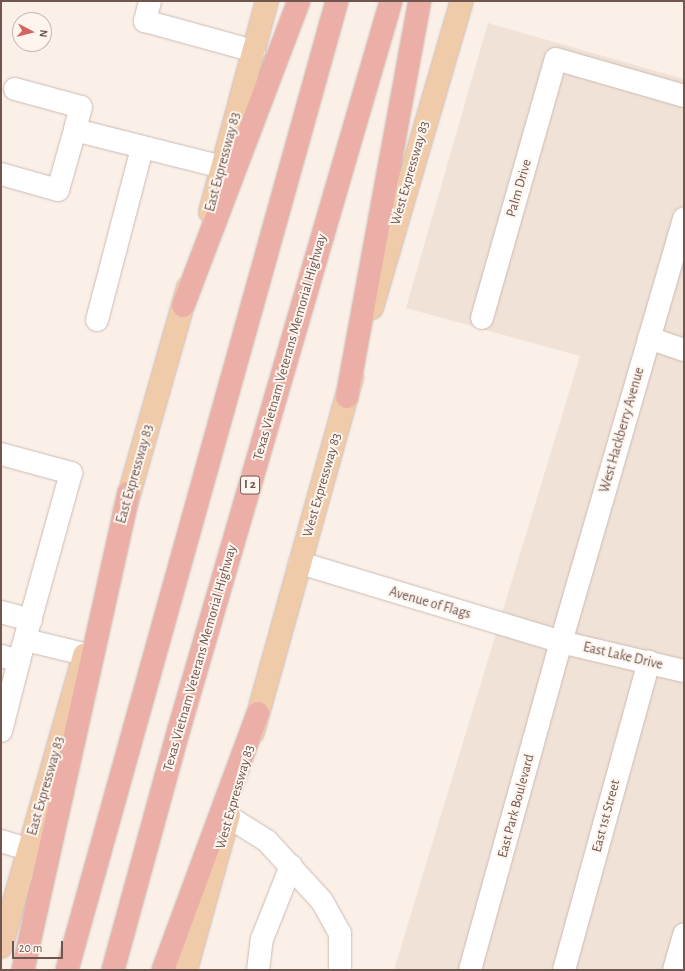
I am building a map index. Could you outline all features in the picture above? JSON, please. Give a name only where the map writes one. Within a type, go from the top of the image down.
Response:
[{"type":"highway","points":[[183,306],[299,1]]},
{"type":"highway","points":[[67,970],[338,1]]},
{"type":"highway","name":"Texas Vietnam Veterans Memorial Highway","points":[[113,970],[179,730],[391,1]]},
{"type":"highway","points":[[347,397],[420,1]]},
{"type":"highway","points":[[23,970],[129,493]]},
{"type":"highway","points":[[163,970],[258,713]]},
{"type":"main road","name":"East Expressway 83","points":[[1,947],[183,306],[267,1]]},
{"type":"main road","name":"West Expressway 83","points":[[186,970],[347,397],[462,1]]},
{"type":"street","points":[[150,1],[145,21],[254,51]]},
{"type":"street","name":"Palm Drive","points":[[482,318],[556,59],[684,96]]},
{"type":"street","points":[[1,174],[58,190],[81,107],[15,89]]},
{"type":"street","points":[[75,130],[222,167]]},
{"type":"street","points":[[97,320],[142,148]]},
{"type":"street","name":"West Hackberry Avenue","points":[[561,642],[684,219]]},
{"type":"street","points":[[649,338],[684,350]]},
{"type":"street","points":[[1,454],[71,473],[28,630],[10,659],[1,731]]},
{"type":"street","name":"Avenue of Flags","points":[[300,563],[561,642]]},
{"type":"street","points":[[1,612],[28,630],[84,654]]},
{"type":"street","name":"East Lake Drive","points":[[561,642],[649,661],[684,671]]},
{"type":"street","name":"East Park Boulevard","points":[[470,970],[561,642]]},
{"type":"street","name":"East 1st Street","points":[[564,970],[649,661]]},
{"type":"street","points":[[229,817],[267,841],[322,901],[340,932],[340,970]]},
{"type":"street","points":[[1,841],[28,849]]},
{"type":"street","points":[[258,970],[262,939],[291,866]]},
{"type":"street","points":[[674,970],[684,934]]},
{"type":"shaded area","points":[[488,23],[684,79],[684,970],[394,970],[580,356],[406,308]]}]
